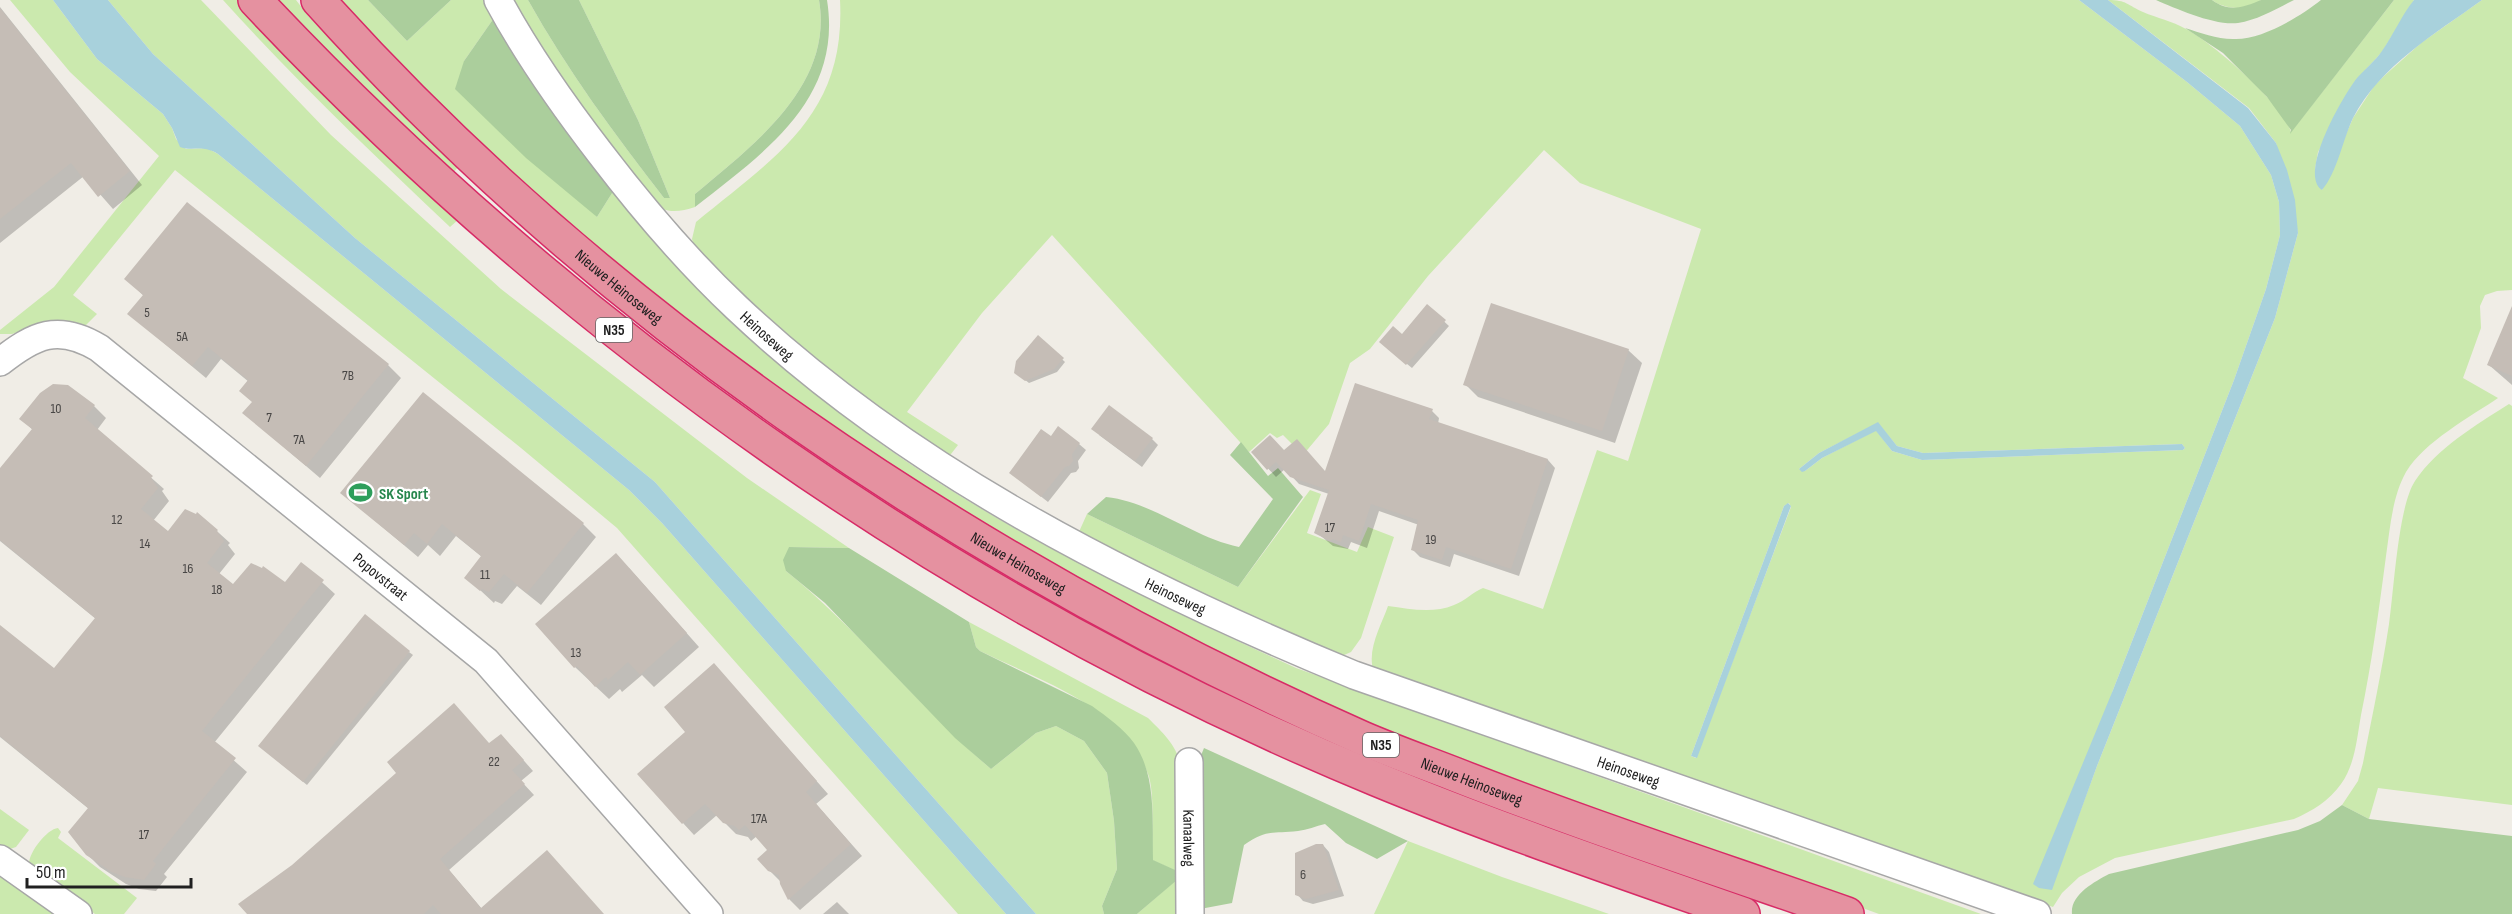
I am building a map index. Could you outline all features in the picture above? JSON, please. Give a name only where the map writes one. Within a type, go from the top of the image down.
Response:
[{"type":"highway","name":"Nieuwe Heinoseweg","points":[[255,0],[330,78],[411,156],[494,231],[575,299],[694,391],[817,478],[925,548],[1120,659],[1294,743],[1376,779],[1536,841],[1743,914]]},
{"type":"highway","name":"Nieuwe Heinoseweg","points":[[318,0],[363,50],[533,215],[644,306],[818,436],[951,522],[1075,595],[1215,668],[1363,738],[1523,801],[1847,914]]},
{"type":"street","name":"Heinoseweg","points":[[498,0],[572,116],[625,187],[736,307],[810,372],[948,471],[1063,538],[1190,604],[1254,634],[1354,675],[2037,914]]},
{"type":"street","name":"Popovstraat","points":[[0,362],[23,344],[37,337],[71,336],[86,340],[99,348],[486,661],[709,914]]},
{"type":"street","name":"Kanaalweg","points":[[1189,762],[1190,914]]},
{"type":"street","points":[[0,859],[78,914]]},
{"type":"green space","points":[[10,0],[53,0],[97,59],[163,114],[176,139],[186,149],[207,148],[218,154],[629,490],[662,523],[1006,914],[958,914],[617,528],[175,170],[73,295],[97,314],[83,328],[34,326],[12,334],[0,334],[0,330],[54,287],[159,156],[70,72]]},
{"type":"green space","points":[[108,0],[201,0],[331,135],[501,289],[747,478],[849,548],[789,547],[786,571],[839,619],[991,769],[1036,733],[1056,726],[1084,741],[1107,773],[1114,821],[1117,869],[1102,906],[1104,914],[1036,914],[655,482],[355,238],[153,54]]},
{"type":"green space","points":[[223,0],[239,0],[296,61],[459,219],[450,227],[306,88]]},
{"type":"green space","points":[[273,0],[296,0],[309,17],[459,166],[453,173],[370,97]]},
{"type":"green space","points":[[332,0],[368,0],[407,41],[451,0],[487,0],[496,15],[464,61],[597,217],[614,190],[743,326],[798,378],[879,442],[993,516],[1114,581],[1296,668],[1981,914],[1879,914],[1427,750],[1272,681],[1056,570],[794,404],[543,208]]},
{"type":"green space","points":[[368,0],[451,0],[407,41]]},
{"type":"green space","points":[[507,0],[528,0],[592,102],[664,198],[670,198],[638,120],[579,0],[819,0],[820,31],[814,60],[801,87],[784,111],[741,156],[695,194],[695,207],[671,211],[649,202]]},
{"type":"green space","points":[[528,0],[579,0],[638,120],[670,198],[664,198],[610,126],[575,77]]},
{"type":"green space","points":[[819,0],[827,0],[829,35],[823,67],[810,95],[792,121],[771,144],[695,207],[695,194],[741,156],[763,134],[784,111],[801,87],[814,60],[820,31]]},
{"type":"green space","points":[[840,0],[2079,0],[2187,82],[2240,126],[2271,175],[2279,202],[2280,235],[2266,289],[2234,380],[2113,690],[2051,890],[2097,766],[2275,318],[2298,233],[2276,143],[2249,108],[2108,0],[2123,2],[2181,26],[2198,36],[2246,75],[2275,106],[2291,132],[2394,0],[2414,0],[2382,52],[2358,78],[2318,152],[2315,169],[2322,190],[2353,118],[2374,86],[2384,76],[2421,43],[2482,0],[2512,0],[2512,290],[2485,295],[2480,306],[2481,328],[2463,378],[2498,398],[2424,450],[2401,482],[2392,513],[2372,655],[2355,751],[2346,777],[2331,796],[2320,805],[2294,819],[2115,858],[2079,877],[2062,893],[2053,907],[1807,819],[1552,735],[1374,672],[1373,647],[1388,606],[1421,610],[1446,608],[1483,588],[1543,609],[1597,450],[1628,461],[1701,229],[1580,183],[1544,150],[1428,276],[1370,349],[1350,363],[1329,424],[1303,455],[1283,435],[1277,438],[1270,433],[1249,452],[1052,235],[982,313],[907,412],[958,445],[951,454],[943,458],[852,394],[696,254],[692,239],[696,222],[753,176],[800,129],[818,103],[831,74],[839,40]],"holes":[[[1878,423],[1897,446],[1923,453],[2182,444],[2185,448],[2183,450],[1922,460],[1892,451],[1876,430],[1822,458],[1805,471],[1799,469],[1819,453]],[[1789,503],[1791,507],[1696,758],[1691,756],[1784,506]]]},
{"type":"green space","points":[[2156,0],[2212,0],[2231,8],[2237,8],[2261,0],[2294,0],[2253,19],[2229,23],[2196,16]]},
{"type":"green space","points":[[2212,0],[2261,0],[2250,6],[2236,8],[2223,6]]},
{"type":"green space","points":[[2321,0],[2394,0],[2290,134],[2291,130],[2267,97],[2223,53],[2185,28],[2210,36],[2247,38],[2281,26]]},
{"type":"green space","points":[[496,15],[614,190],[597,217],[526,158],[455,89],[464,61]]},
{"type":"green space","points":[[2509,404],[2512,406],[2512,805],[2378,788],[2369,819],[2342,805],[2358,781],[2363,763],[2389,624],[2401,529],[2409,493],[2415,481],[2434,458],[2471,429]]},
{"type":"green space","points":[[1241,442],[1268,476],[1278,468],[1303,497],[1238,587],[1087,514],[1106,497],[1123,500],[1156,512],[1205,536],[1239,547],[1273,499],[1230,455]]},
{"type":"green space","points":[[1310,490],[1321,494],[1307,533],[1357,552],[1368,527],[1394,537],[1361,638],[1351,652],[1335,659],[1078,534],[1087,514],[1238,587]]},
{"type":"green space","points":[[789,547],[849,548],[969,622],[976,647],[980,651],[1092,706],[1114,723],[1134,743],[1147,770],[1152,799],[1153,860],[1184,874],[1137,914],[1104,914],[1102,906],[1117,869],[1114,821],[1107,773],[1084,741],[1056,726],[1036,733],[991,769],[955,738],[825,603],[786,571],[783,560]]},
{"type":"green space","points":[[969,622],[1148,718],[1164,735],[1177,753],[1181,768],[1182,874],[1152,860],[1150,782],[1136,751],[1120,731],[1100,713],[1077,698],[980,651],[976,647]]},
{"type":"green space","points":[[1204,748],[1408,841],[1377,859],[1346,843],[1325,824],[1301,830],[1264,834],[1244,845],[1232,903],[1200,909],[1196,768]]},
{"type":"green space","points":[[2342,805],[2369,819],[2512,836],[2512,914],[2072,914],[2072,907],[2079,895],[2090,885],[2109,874],[2298,830],[2320,821]]},
{"type":"green space","points":[[0,809],[29,830],[16,847],[10,849],[0,846]]},
{"type":"green space","points":[[58,828],[61,832],[58,838],[137,898],[124,914],[95,914],[29,864],[32,853],[39,842],[49,832]]},
{"type":"green space","points":[[1408,841],[1502,877],[1609,914],[1374,914]]},
{"type":"green space","points":[[0,873],[58,914],[0,914]]},
{"type":"green space","points":[[1182,874],[1183,914],[1137,914]]},
{"type":"water","points":[[53,0],[108,0],[153,54],[355,238],[655,482],[1036,914],[1006,914],[662,523],[629,490],[218,154],[207,149],[180,147],[163,114],[97,59]]},
{"type":"water","points":[[2079,0],[2108,0],[2248,108],[2276,143],[2287,170],[2295,200],[2298,233],[2275,318],[2097,766],[2052,890],[2039,888],[2033,884],[2113,690],[2234,380],[2266,289],[2280,235],[2279,202],[2271,175],[2240,126],[2187,82]]},
{"type":"water","points":[[2414,0],[2482,0],[2410,52],[2378,82],[2353,118],[2336,165],[2322,190],[2316,181],[2315,168],[2325,134],[2333,117],[2350,87],[2382,51]]},
{"type":"water","points":[[1878,422],[1897,446],[1923,453],[2182,444],[2185,448],[2183,450],[1922,460],[1892,451],[1876,431],[1822,458],[1805,471],[1802,472],[1799,469],[1819,453]]},
{"type":"water","points":[[1788,503],[1791,506],[1697,758],[1691,756],[1784,506]]},
{"type":"building","points":[[0,8],[130,171],[98,197],[71,163],[0,219]]},
{"type":"building","points":[[187,202],[389,364],[306,466],[242,413],[252,402],[239,391],[248,380],[208,347],[192,366],[127,314],[143,295],[124,279]]},
{"type":"building","points":[[1491,303],[1629,349],[1602,431],[1463,385]]},
{"type":"building","points":[[1427,304],[1446,320],[1406,365],[1379,342],[1393,326],[1402,334]]},
{"type":"building","points":[[2512,306],[2512,376],[2487,365]]},
{"type":"building","points":[[1038,335],[1064,358],[1054,369],[1025,381],[1014,373],[1016,361]]},
{"type":"building","points":[[1355,383],[1433,409],[1429,419],[1548,459],[1511,569],[1446,547],[1442,560],[1411,550],[1418,520],[1371,504],[1359,541],[1343,535],[1341,542],[1333,539],[1330,541],[1314,533],[1329,490],[1290,477],[1276,462],[1267,470],[1251,452],[1270,435],[1284,450],[1297,439],[1325,471]]},
{"type":"building","points":[[53,384],[68,385],[95,405],[85,418],[153,476],[151,478],[158,488],[141,509],[168,531],[185,509],[196,514],[197,512],[218,530],[224,541],[207,563],[233,584],[251,563],[262,568],[263,566],[285,582],[301,562],[324,580],[202,731],[236,758],[153,861],[156,864],[144,880],[112,872],[86,855],[68,832],[88,808],[0,736],[0,625],[54,668],[95,618],[0,540],[0,468],[32,429],[19,419],[40,393]]},
{"type":"building","points":[[423,392],[584,523],[527,593],[504,574],[489,592],[482,589],[480,591],[464,578],[481,556],[442,524],[427,544],[414,533],[404,545],[340,493]]},
{"type":"building","points":[[1109,405],[1153,438],[1135,461],[1091,429]]},
{"type":"building","points":[[1058,426],[1080,443],[1072,454],[1073,461],[1065,467],[1041,497],[1009,473],[1041,429],[1051,436]]},
{"type":"building","points":[[616,553],[687,633],[640,675],[628,662],[608,680],[606,677],[595,687],[577,666],[574,668],[535,624]]},
{"type":"building","points":[[365,614],[410,651],[303,782],[258,746]]},
{"type":"building","points":[[714,663],[817,781],[806,792],[851,844],[788,900],[780,884],[779,875],[768,871],[757,859],[767,850],[745,825],[739,830],[735,826],[723,823],[705,804],[682,824],[637,774],[685,732],[664,707]]},
{"type":"building","points":[[454,703],[489,743],[501,734],[524,760],[512,770],[525,784],[440,859],[481,908],[547,850],[604,914],[441,914],[433,905],[424,914],[247,914],[238,904],[292,865],[396,773],[387,762]]},
{"type":"building","points":[[1316,844],[1323,844],[1339,890],[1306,899],[1295,895],[1295,853]]},
{"type":"place","name":"SK Sport","points":[[361,493]]}]
